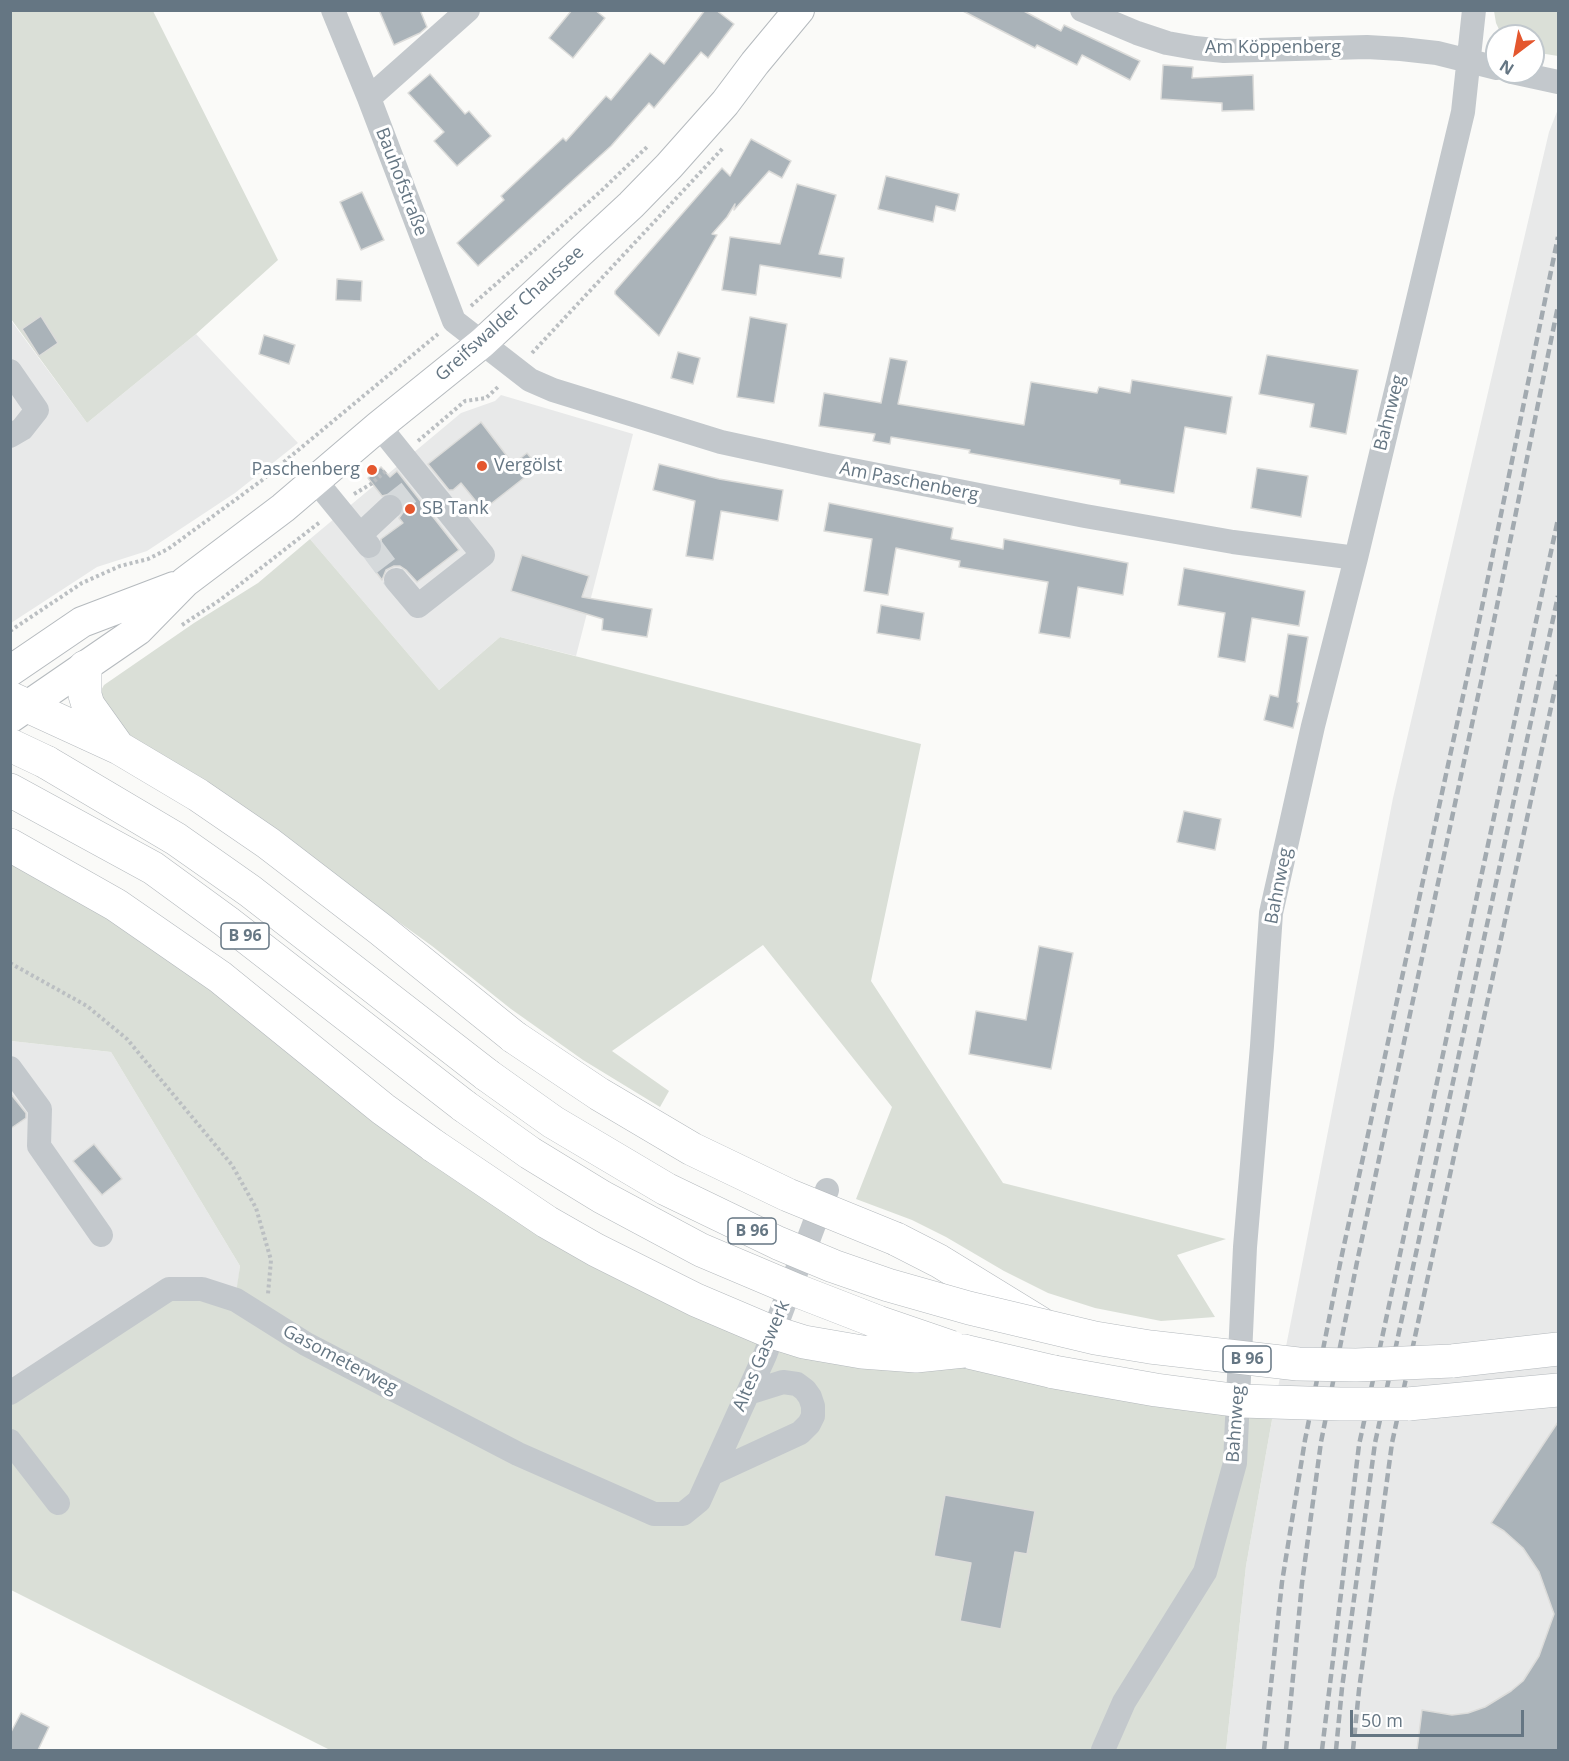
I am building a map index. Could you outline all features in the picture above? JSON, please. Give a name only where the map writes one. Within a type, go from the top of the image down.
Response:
[{"type":"highway","points":[[85,667],[85,695],[88,705],[119,748]]},
{"type":"highway","points":[[16,707],[119,748],[198,795],[268,843],[380,929],[514,1037],[599,1094],[692,1149],[788,1195],[905,1243],[986,1288],[1044,1326]]},
{"type":"highway","name":"B 96","points":[[10,745],[46,762],[176,839],[250,891],[487,1075],[553,1122],[626,1166],[707,1210],[833,1266],[888,1285],[969,1308],[1095,1338],[1150,1347],[1298,1364],[1356,1365],[1452,1361],[1558,1349]]},
{"type":"highway","name":"B 96","points":[[10,790],[153,868],[530,1153],[602,1197],[701,1250],[748,1272],[964,1351],[1054,1372],[1133,1386],[1241,1401],[1340,1404],[1408,1404],[1558,1390]]},
{"type":"highway","points":[[10,845],[116,905],[220,977],[383,1109],[434,1146],[547,1222],[596,1250],[696,1300],[769,1331],[804,1342],[862,1352],[916,1356],[964,1351]]},
{"type":"main road","name":"Greifswalder Chaussee","points":[[16,707],[85,667],[138,630],[185,582],[283,508],[379,426],[482,343],[631,205],[669,166],[725,103],[799,10]]},
{"type":"main road","name":"Greifswalder Chaussee","points":[[10,671],[82,622],[185,582]]},
{"type":"street","name":"Bauhofstraße","points":[[333,10],[454,321]]},
{"type":"street","points":[[369,98],[468,10]]},
{"type":"street","name":"Am Köppenberg","points":[[1082,10],[1137,33],[1167,43],[1196,48],[1224,51],[1367,47],[1437,53],[1485,65]]},
{"type":"street","name":"Bahnweg","points":[[1103,1750],[1125,1702],[1205,1572],[1235,1463],[1245,1246],[1263,1046],[1271,913],[1312,726],[1356,558],[1463,112],[1474,10]]},
{"type":"street","points":[[454,321],[482,343]]},
{"type":"street","name":"Am Paschenberg","points":[[482,343],[523,375],[553,390],[720,442],[1097,518],[1233,542],[1356,558]]},
{"type":"street","points":[[10,371],[37,410],[22,429],[10,436]]},
{"type":"street","points":[[379,426],[402,454],[418,484],[483,555],[418,606],[396,580]]},
{"type":"street","points":[[315,480],[366,541],[390,507]]},
{"type":"street","points":[[10,1068],[40,1109],[39,1146],[101,1235]]},
{"type":"street","name":"Altes Gaswerk","points":[[683,1514],[699,1501],[765,1355],[827,1190]]},
{"type":"street","name":"Gasometerweg","points":[[10,1393],[169,1289],[202,1289],[236,1300],[306,1344],[518,1454],[654,1514],[683,1514]]},
{"type":"street","points":[[711,1474],[801,1433],[809,1425],[813,1416],[810,1397],[797,1384],[783,1382],[748,1393]]},
{"type":"street","points":[[10,1442],[58,1503]]},
{"type":"path","points":[[10,631],[82,583],[120,566],[148,560],[168,549],[261,481],[454,321],[651,144]]},
{"type":"path","points":[[174,630],[220,600],[353,494],[371,484],[402,454]]},
{"type":"path","points":[[10,963],[87,1006],[127,1039],[232,1165],[256,1208],[271,1260],[265,1319]]},
{"type":"shaded area","points":[[10,11],[153,11],[278,260],[196,334],[87,423],[11,319]]},
{"type":"shaded area","points":[[1494,11],[1558,11],[1558,56],[1545,54],[1545,24],[1496,23]]},
{"type":"shaded area","points":[[1558,109],[1558,1750],[1226,1750],[1246,1566],[1275,1403],[1393,798],[1549,132]]},
{"type":"shaded area","points":[[10,319],[87,423],[196,334],[298,443],[235,493],[147,551],[97,567],[11,623]]},
{"type":"shaded area","points":[[501,395],[633,434],[576,656],[500,637],[439,690],[310,539],[461,413],[495,401]]},
{"type":"shaded area","points":[[310,539],[439,690],[500,637],[921,744],[871,981],[1003,1183],[1226,1239],[1177,1255],[1215,1317],[1161,1321],[1095,1308],[1048,1293],[912,1220],[856,1199],[892,1107],[763,945],[612,1051],[669,1091],[660,1107],[583,1060],[511,1009],[432,946],[228,799],[131,739],[99,694],[104,685],[194,623],[258,583]]},
{"type":"shaded area","points":[[11,845],[383,1109],[745,1321],[1275,1403],[1246,1566],[1226,1750],[330,1750],[11,1590],[11,1393],[169,1289],[235,1300],[240,1266],[111,1052],[11,1041]]},
{"type":"shaded area","points":[[11,1041],[111,1052],[240,1266],[236,1300],[11,1393]]},
{"type":"building","points":[[379,10],[420,10],[427,27],[420,33],[394,45]]},
{"type":"building","points":[[572,10],[595,10],[605,18],[573,58],[549,38]]},
{"type":"building","points":[[705,10],[716,10],[734,24],[708,58],[701,52],[654,108],[649,103],[611,146],[478,266],[457,243],[504,200],[501,196],[563,138],[566,141],[606,96],[611,100],[650,53],[664,64]]},
{"type":"building","points":[[961,10],[1022,10],[1061,31],[1064,25],[1140,61],[1130,80],[1082,55],[1077,65],[1037,45],[1035,48]]},
{"type":"building","points":[[1163,65],[1193,67],[1192,78],[1253,75],[1254,110],[1222,111],[1222,103],[1161,99]]},
{"type":"building","points":[[430,74],[465,114],[469,111],[491,136],[457,166],[434,141],[444,132],[408,93]]},
{"type":"building","points":[[751,139],[791,161],[782,178],[769,171],[734,210],[735,204],[712,234],[717,235],[659,336],[615,294],[615,291],[722,168],[730,176]]},
{"type":"building","points":[[886,176],[959,194],[955,211],[936,206],[933,222],[878,209]]},
{"type":"building","points":[[797,184],[836,195],[819,254],[844,258],[841,278],[760,265],[756,295],[722,290],[730,237],[780,244]]},
{"type":"building","points":[[362,192],[384,240],[361,250],[340,202]]},
{"type":"building","points":[[337,279],[362,281],[361,301],[336,300]]},
{"type":"building","points":[[41,316],[58,343],[39,356],[22,329]]},
{"type":"building","points":[[750,317],[787,324],[774,403],[737,397]]},
{"type":"building","points":[[264,335],[295,345],[289,364],[259,354]]},
{"type":"building","points":[[678,352],[700,358],[693,384],[671,378]]},
{"type":"building","points":[[1267,355],[1358,370],[1346,434],[1310,427],[1314,404],[1259,394]]},
{"type":"building","points":[[890,358],[907,361],[898,404],[1024,425],[1031,382],[1097,393],[1099,387],[1130,393],[1132,380],[1232,397],[1226,434],[1185,427],[1174,493],[1120,484],[1120,480],[969,453],[970,450],[891,437],[890,444],[873,441],[875,434],[819,426],[824,393],[881,403]]},
{"type":"building","name":"Vergölst","points":[[481,422],[513,464],[527,453],[538,467],[483,510],[461,483],[453,490],[449,490],[428,464]]},
{"type":"building","points":[[659,464],[719,479],[783,490],[778,521],[721,511],[713,560],[686,556],[695,501],[653,490]]},
{"type":"building","points":[[381,467],[390,477],[397,471],[459,550],[417,582],[400,566],[386,570],[382,580],[367,560],[378,557],[382,550],[381,539],[403,523],[399,518],[404,511],[401,498],[394,493],[382,496],[368,478]]},
{"type":"building","points":[[1257,468],[1308,476],[1301,517],[1251,508]]},
{"type":"building","points":[[829,503],[953,528],[951,539],[1003,549],[1004,539],[1128,563],[1123,595],[1078,587],[1070,638],[1039,633],[1048,582],[959,567],[960,561],[896,548],[888,595],[864,591],[872,539],[824,531]]},
{"type":"building","points":[[522,555],[589,576],[582,597],[652,609],[647,637],[602,630],[603,619],[511,591]]},
{"type":"building","points":[[1184,568],[1305,591],[1299,626],[1252,618],[1245,662],[1218,657],[1225,613],[1178,605]]},
{"type":"building","points":[[881,605],[924,613],[920,640],[877,633]]},
{"type":"building","points":[[1288,634],[1308,637],[1297,702],[1299,703],[1293,728],[1264,720],[1270,695],[1278,697]]},
{"type":"building","points":[[1184,811],[1221,819],[1215,850],[1177,842]]},
{"type":"building","points":[[1039,946],[1073,953],[1051,1069],[969,1054],[976,1011],[1026,1020]]},
{"type":"building","points":[[10,1093],[26,1113],[26,1118],[10,1129]]},
{"type":"building","points":[[94,1144],[122,1179],[102,1195],[73,1161]]},
{"type":"building","points":[[1558,1422],[1558,1750],[1417,1750],[1422,1710],[1452,1715],[1468,1713],[1485,1707],[1523,1681],[1539,1656],[1554,1614],[1539,1572],[1523,1548],[1491,1523]]},
{"type":"building","points":[[945,1495],[1035,1511],[1027,1554],[1015,1552],[1001,1629],[960,1621],[971,1563],[934,1556]]},
{"type":"building","points":[[21,1713],[49,1727],[38,1750],[10,1750],[10,1734]]},
{"type":"tunnel","points":[[390,507],[413,489]]},
{"type":"tunnel","points":[[371,547],[396,580]]},
{"type":"railway","points":[[1264,1750],[1282,1582],[1305,1440],[1341,1259],[1476,636],[1558,237]]},
{"type":"railway","points":[[1286,1750],[1302,1583],[1321,1442],[1558,306]]},
{"type":"railway","points":[[1322,1750],[1359,1445],[1558,519]]},
{"type":"railway","points":[[1336,1750],[1342,1688],[1375,1443],[1558,596]]},
{"type":"railway","points":[[1353,1750],[1392,1443],[1558,675]]},
{"type":"place","name":"Vergölst","points":[[482,466]]},
{"type":"place","name":"Paschenberg","points":[[372,470]]},
{"type":"place","name":"SB Tank","points":[[410,509]]}]
